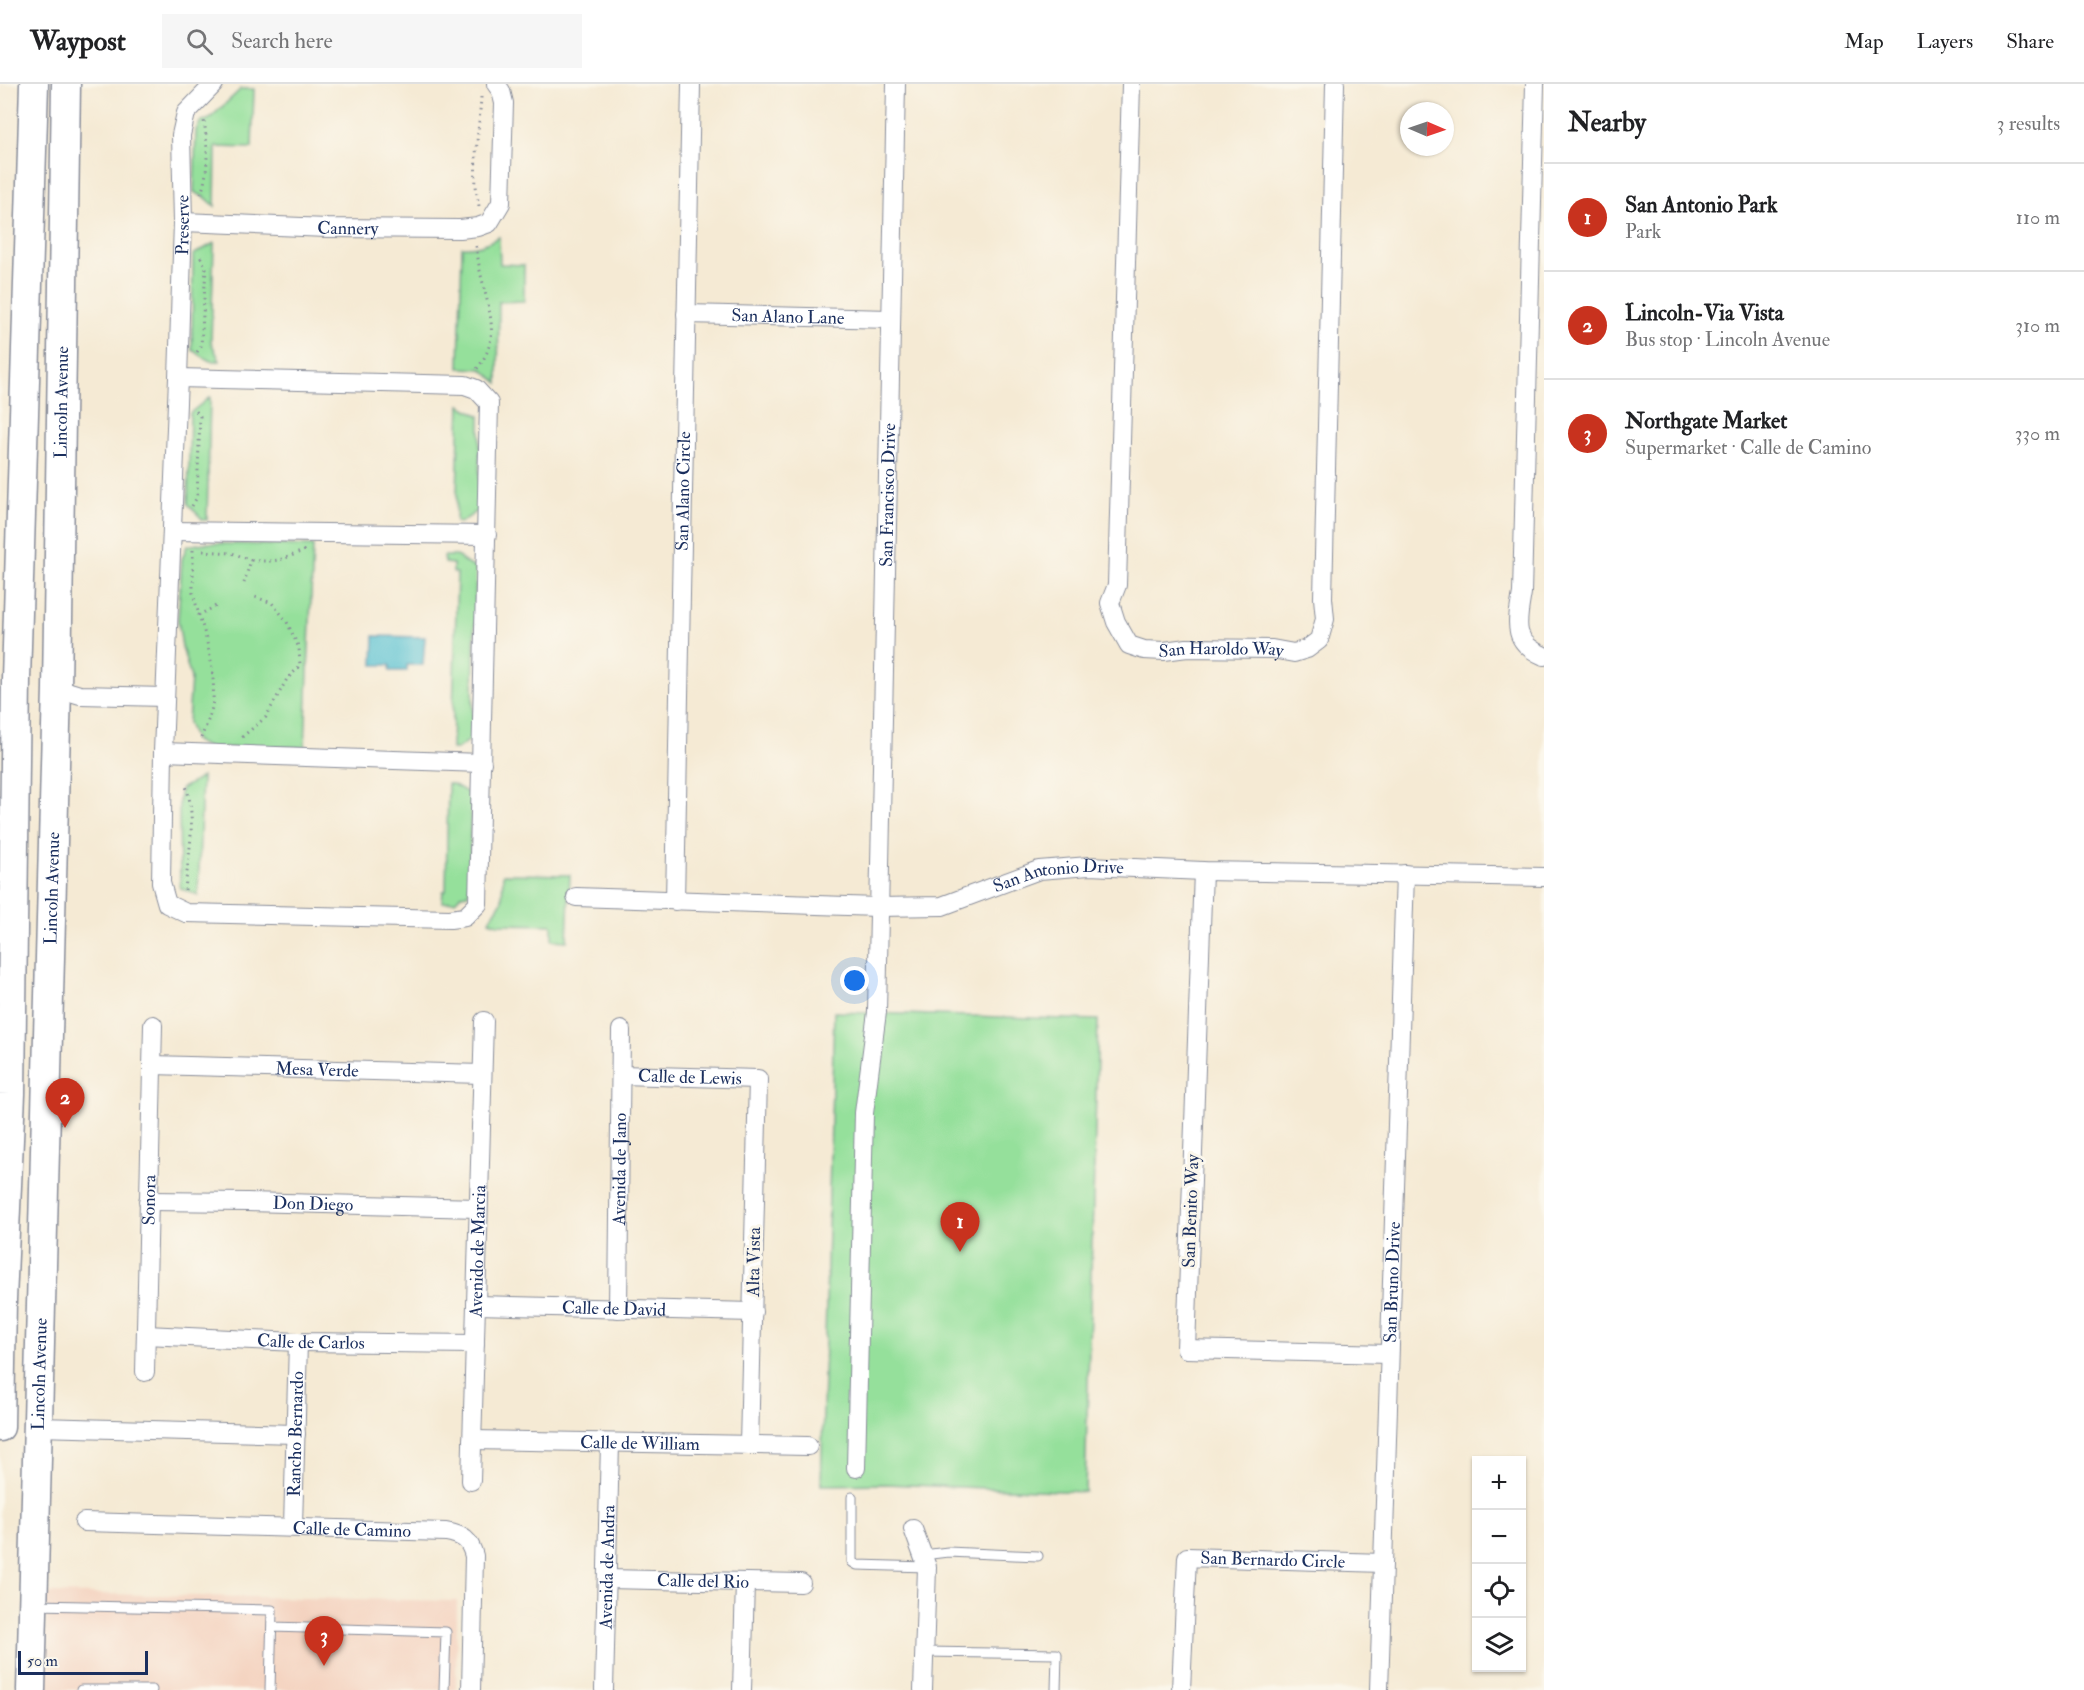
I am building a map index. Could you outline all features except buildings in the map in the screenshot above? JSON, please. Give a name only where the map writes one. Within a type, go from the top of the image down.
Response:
[{"type":"main road","name":"Lincoln Avenue","points":[[0,1427],[8,679],[21,507],[34,84]]},
{"type":"main road","name":"Lincoln Avenue","points":[[31,1690],[57,688],[66,84]]},
{"type":"main road","points":[[21,507],[36,536],[39,557],[37,661],[43,678],[57,688]]},
{"type":"main road","points":[[8,679],[35,702],[39,714],[41,776],[53,813]]},
{"type":"street","name":"Preserve","points":[[178,378],[465,385],[476,389],[489,403],[478,904],[465,916],[450,919],[186,913],[167,904],[161,883],[163,752],[183,222],[181,135],[186,113],[214,84]]},
{"type":"street","name":"Cannery","points":[[183,222],[327,228],[460,229],[489,224],[501,203],[504,103],[501,91],[496,84]]},
{"type":"street","name":"San Alano Circle","points":[[675,900],[691,84]]},
{"type":"street","name":"San Francisco Drive","points":[[856,1468],[864,1113],[877,1012],[896,84]]},
{"type":"street","name":"San Haroldo Way","points":[[1131,84],[1117,585],[1110,603],[1116,622],[1129,645],[1144,650],[1272,649],[1294,653],[1307,649],[1318,640],[1325,620],[1323,586],[1335,84]]},
{"type":"street","points":[[1535,84],[1522,593],[1516,624],[1522,640],[1532,651],[1544,656]]},
{"type":"street","name":"San Alano Lane","points":[[686,314],[891,319]]},
{"type":"street","points":[[172,531],[487,535]]},
{"type":"street","points":[[57,688],[80,695],[165,697]]},
{"type":"street","points":[[163,752],[482,763]]},
{"type":"street","name":"San Antonio Drive","points":[[576,897],[878,907],[942,906],[1039,870],[1089,866],[1203,871],[1544,877]]},
{"type":"street","name":"San Benito Way","points":[[1203,871],[1186,1349],[1389,1354]]},
{"type":"street","name":"San Bruno Drive","points":[[1378,1690],[1405,874]]},
{"type":"street","name":"Avenido de Marcia","points":[[471,1481],[484,1021]]},
{"type":"street","name":"Sonora","points":[[145,1372],[153,1025]]},
{"type":"street","name":"Avenida de Jano","points":[[618,1309],[621,1030]]},
{"type":"street","name":"Mesa Verde","points":[[152,1065],[482,1074]]},
{"type":"street","name":"Calle de Lewis","points":[[621,1075],[758,1079]]},
{"type":"street","name":"Alta Vista","points":[[749,1445],[758,1079]]},
{"type":"street","points":[[5,1094],[46,1095]]},
{"type":"street","name":"Don Diego","points":[[148,1201],[478,1208]]},
{"type":"street","name":"Calle de David","points":[[476,1305],[753,1312]]},
{"type":"street","name":"Calle de Carlos","points":[[146,1335],[298,1342],[475,1344]]},
{"type":"street","name":"Rancho Bernardo","points":[[293,1526],[298,1342]]},
{"type":"street","points":[[38,1427],[296,1434]]},
{"type":"street","name":"Calle de William","points":[[472,1440],[808,1446]]},
{"type":"street","name":"Avenida de Andra","points":[[604,1690],[610,1443]]},
{"type":"street","name":"Calle de Camino","points":[[84,1522],[293,1526],[460,1534],[471,1544],[474,1556],[471,1690]]},
{"type":"street","points":[[913,1529],[925,1561],[923,1690]]},
{"type":"street","name":"San Bernardo Circle","points":[[1181,1690],[1187,1557],[1383,1563]]},
{"type":"street","name":"Calle del Rio","points":[[607,1580],[801,1583]]},
{"type":"street","points":[[742,1690],[745,1582]]},
{"type":"lane","points":[[852,1497],[852,1562],[857,1565],[925,1561],[948,1552],[1038,1556]]},
{"type":"lane","points":[[34,1605],[272,1610],[270,1690]]},
{"type":"lane","points":[[272,1628],[446,1632],[444,1690]]},
{"type":"lane","points":[[924,1652],[1057,1654],[1056,1690]]},
{"type":"lane","points":[[81,1690],[152,1690]]},
{"type":"path","points":[[479,207],[475,188],[475,170],[481,97]]},
{"type":"path","points":[[200,195],[205,182],[207,159],[204,121]]},
{"type":"path","points":[[476,246],[492,325],[491,344],[487,357],[476,371]]},
{"type":"path","points":[[196,352],[201,346],[206,268],[198,252]]},
{"type":"path","points":[[191,507],[197,497],[198,485],[200,416],[194,409]]},
{"type":"path","points":[[199,743],[212,707],[213,686],[209,646],[193,593],[192,550],[232,553],[251,560],[272,562],[307,549],[313,550]]},
{"type":"path","points":[[244,583],[251,560]]},
{"type":"path","points":[[237,740],[249,733],[266,717],[287,680],[300,666],[299,648],[286,620],[272,603],[252,596]]},
{"type":"path","points":[[199,615],[216,606]]},
{"type":"path","points":[[185,890],[191,801],[186,786]]},
{"type":"shaded area","points":[[47,1593],[457,1601],[456,1690],[44,1690]]},
{"type":"green space","points":[[241,89],[254,89],[252,148],[216,147],[215,206],[194,192],[196,130],[201,121],[208,120]]},
{"type":"green space","points":[[499,237],[500,264],[524,265],[524,301],[499,302],[498,383],[482,369],[459,368],[462,247],[481,245]]},
{"type":"green space","points":[[214,243],[211,342],[220,361],[210,361],[192,350],[193,255]]},
{"type":"green space","points":[[210,397],[207,520],[203,520],[188,504],[190,413]]},
{"type":"green space","points":[[460,405],[480,416],[479,510],[460,523],[456,522]]},
{"type":"green space","points":[[204,543],[313,546],[305,747],[209,748],[195,741],[188,723],[191,678],[182,647],[178,620],[182,559],[187,546]]},
{"type":"green space","points":[[444,556],[457,556],[476,568],[472,738],[457,749],[452,749],[457,573],[453,572],[453,564],[445,563]]},
{"type":"green space","points":[[202,777],[198,895],[180,888],[179,800],[181,789]]},
{"type":"green space","points":[[448,784],[453,784],[470,794],[471,797],[469,888],[468,894],[461,895],[455,901],[442,902],[443,891],[446,891]]},
{"type":"green space","points":[[503,874],[570,875],[567,941],[552,940],[552,925],[498,924],[489,921],[502,901]]},
{"type":"green space","points":[[834,1012],[1098,1020],[1085,1492],[885,1484],[821,1485]]},
{"type":"water","points":[[374,636],[425,637],[423,665],[407,665],[407,671],[390,671],[390,665],[373,665]]},
{"type":"place","name":"Lincoln-Via Vista","points":[[65,1128]]},
{"type":"place","name":"San Antonio Park","points":[[960,1252]]},
{"type":"place","name":"Northgate Market","points":[[324,1666]]}]
